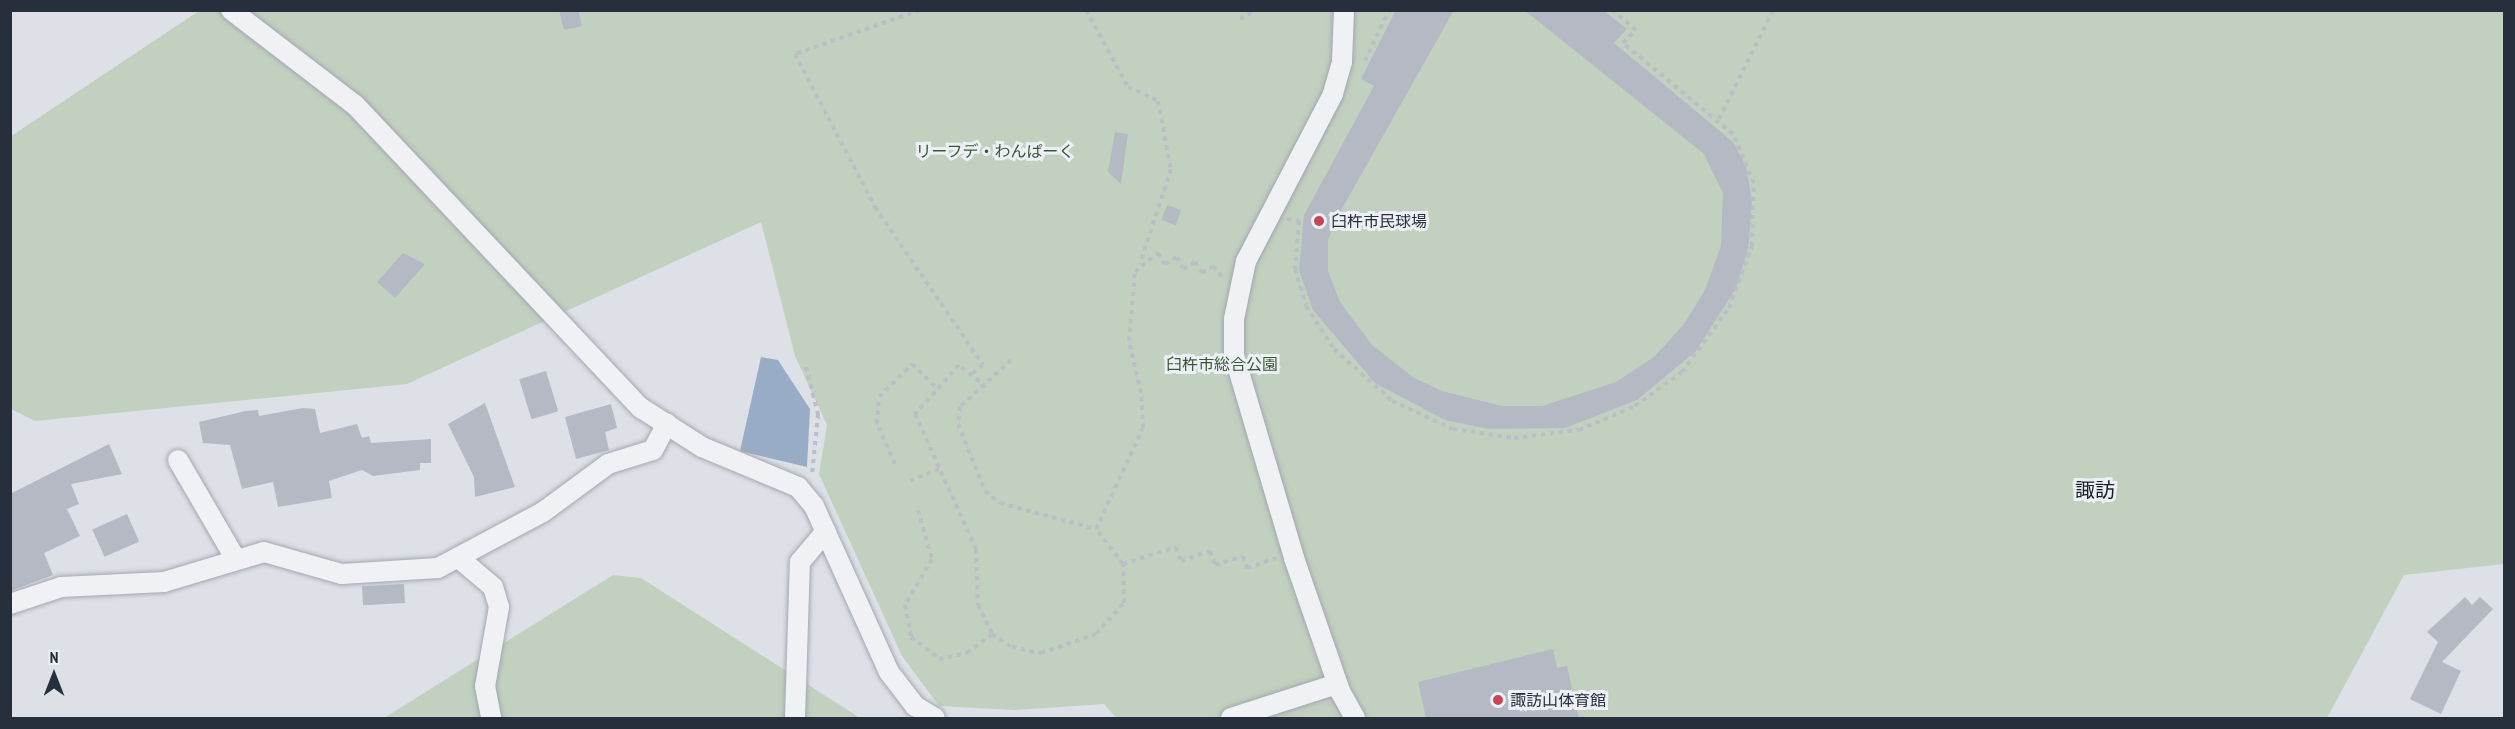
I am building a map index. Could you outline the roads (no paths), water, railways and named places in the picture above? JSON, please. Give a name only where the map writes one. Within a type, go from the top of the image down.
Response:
[{"type":"street","points":[[231,10],[355,105],[588,355],[641,408],[702,447],[798,487],[826,531],[889,672],[915,706],[935,718]]},
{"type":"street","points":[[1344,10],[1342,63],[1333,94],[1246,261],[1234,319],[1238,384],[1337,684],[1355,718]]},
{"type":"street","points":[[10,604],[61,587],[164,582],[235,558],[264,552],[342,574],[396,575],[460,559],[543,512],[608,464],[653,450],[666,424]]},
{"type":"street","points":[[178,460],[235,558]]},
{"type":"street","points":[[795,718],[800,562],[826,531]]},
{"type":"street","points":[[460,559],[493,587],[500,607],[485,686],[491,718]]},
{"type":"street","points":[[1231,718],[1337,684]]},
{"type":"water","points":[[761,357],[778,360],[810,409],[807,467],[740,451]]},
{"type":"place","name":"臼杵市民球場","points":[[1319,221]]},
{"type":"place","name":"諏訪山体育館","points":[[1498,700]]},
{"type":"district","name":"諏訪","points":[[2095,490]]},
{"type":"park label","name":"リーフデ・わんぱーく","points":[[995,151]]},
{"type":"park label","name":"臼杵市総合公園","points":[[1222,364]]}]
